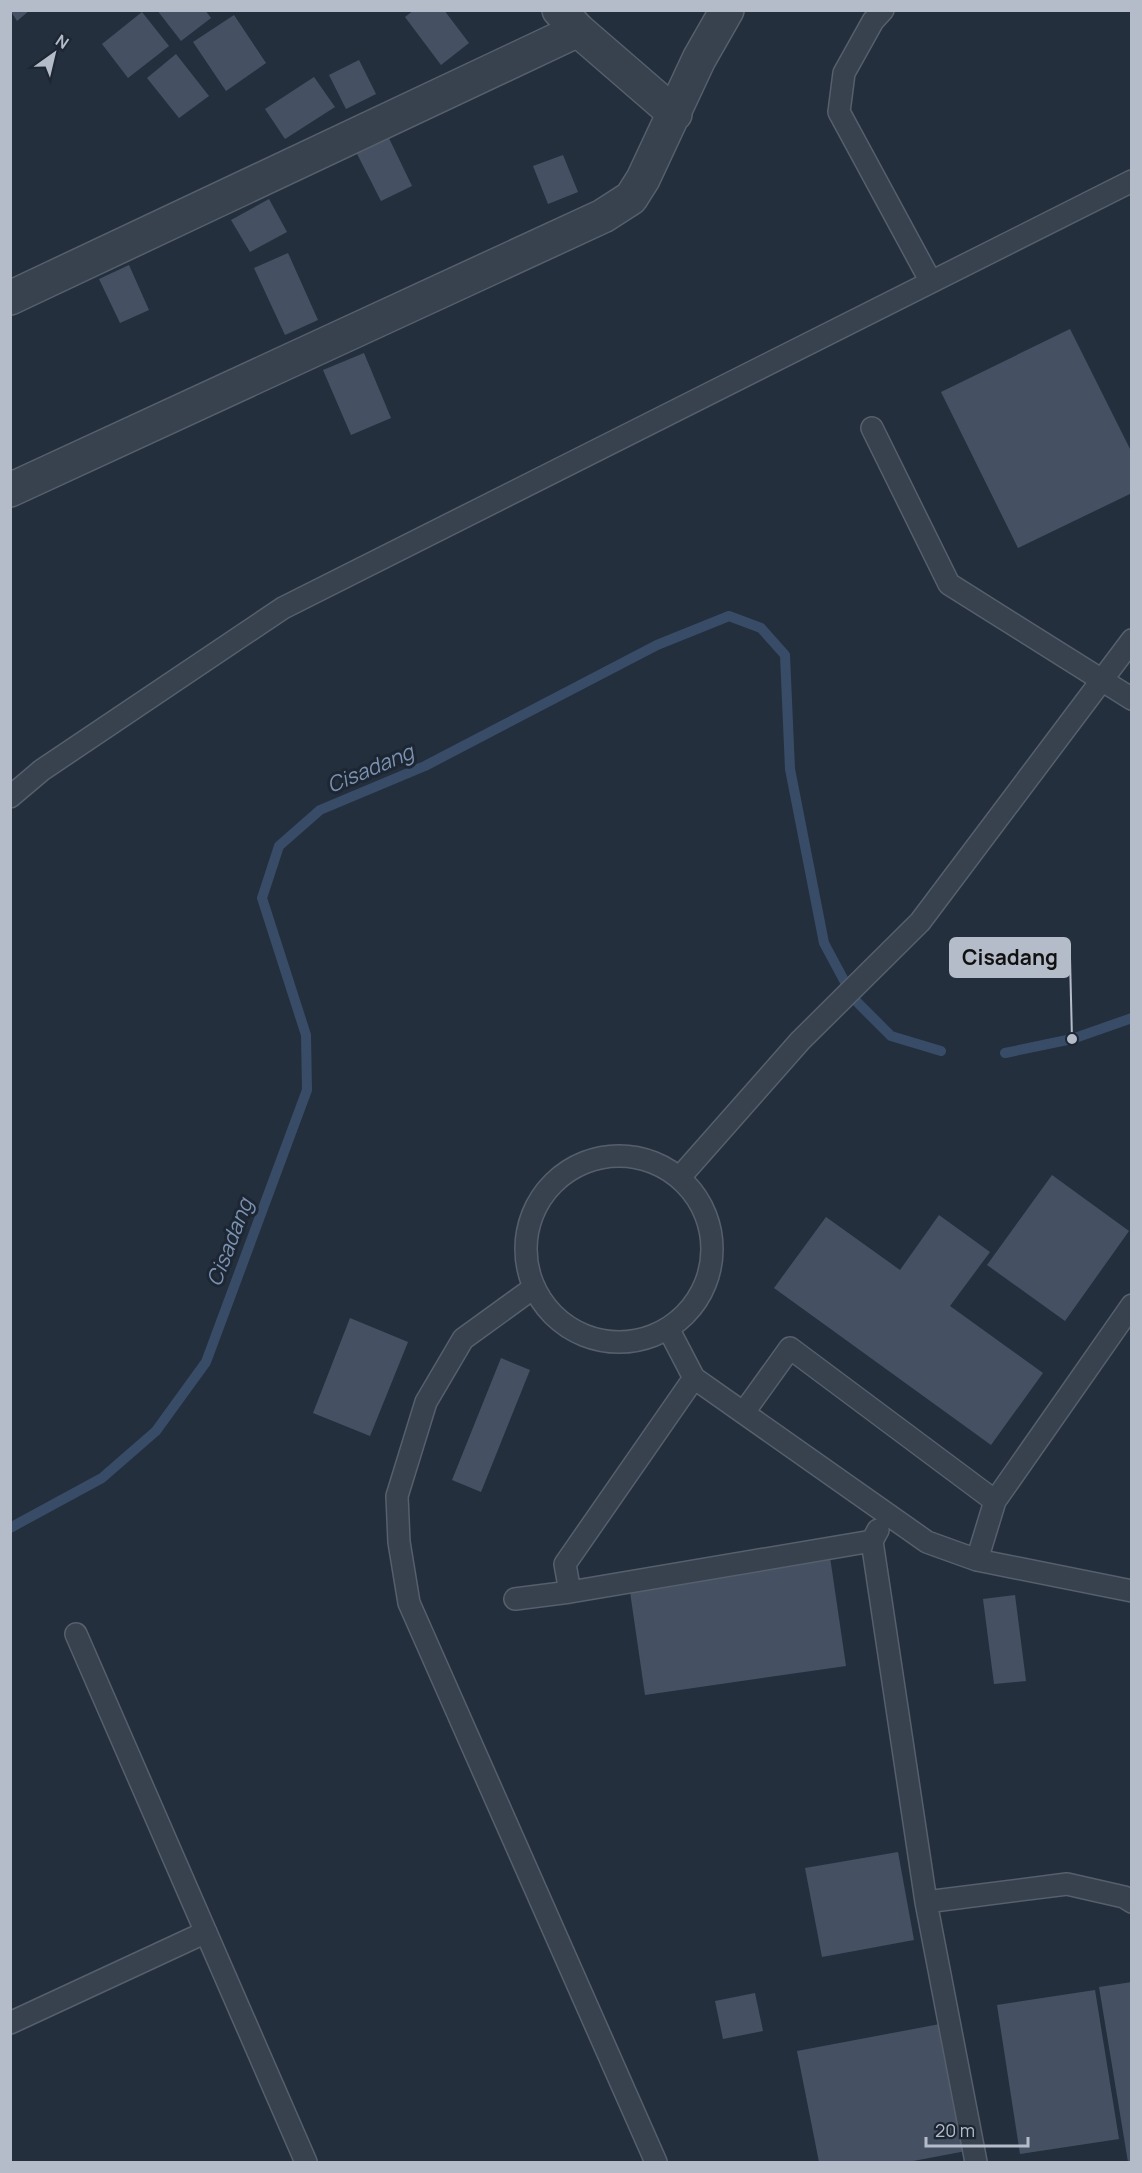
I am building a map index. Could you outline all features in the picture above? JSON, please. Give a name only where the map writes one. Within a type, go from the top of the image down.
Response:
[{"type":"street","points":[[10,490],[603,216],[632,198],[675,114],[699,59],[727,10]]},
{"type":"street","points":[[10,298],[568,20],[675,114]]},
{"type":"lane","points":[[883,10],[873,21],[844,73],[839,112],[931,282]]},
{"type":"lane","points":[[10,797],[42,770],[283,608],[1131,182]]},
{"type":"lane","points":[[872,428],[950,584],[1131,699]]},
{"type":"lane","points":[[680,1177],[800,1041],[920,922],[1131,640]]},
{"type":"lane","points":[[634,1156],[680,1177],[706,1213],[713,1257],[700,1299],[669,1330],[618,1344],[567,1329],[532,1289],[524,1239],[543,1192],[584,1161],[634,1156]]},
{"type":"lane","points":[[532,1289],[463,1339],[426,1402],[397,1496],[399,1542],[409,1603],[656,2163]]},
{"type":"lane","points":[[977,1560],[995,1500],[1131,1305]]},
{"type":"lane","points":[[669,1330],[694,1378],[927,1542],[977,1560],[1131,1591]]},
{"type":"lane","points":[[744,1412],[790,1348],[995,1500]]},
{"type":"lane","points":[[570,1592],[565,1564],[694,1378]]},
{"type":"lane","points":[[887,1515],[872,1541],[926,1902],[976,2163]]},
{"type":"lane","points":[[515,1599],[570,1592],[872,1541]]},
{"type":"lane","points":[[76,1634],[306,2163]]},
{"type":"lane","points":[[926,1902],[1067,1884],[1129,1894]]},
{"type":"lane","points":[[10,2023],[206,1932]]},
{"type":"building","points":[[10,10],[30,10],[17,21]]},
{"type":"building","points":[[157,10],[205,10],[211,18],[181,41]]},
{"type":"building","points":[[414,10],[444,10],[469,43],[441,65],[405,17]]},
{"type":"building","points":[[142,12],[169,46],[128,78],[102,44]]},
{"type":"building","points":[[234,15],[266,63],[226,91],[193,42]]},
{"type":"building","points":[[176,54],[209,96],[179,118],[147,78]]},
{"type":"building","points":[[359,60],[376,94],[346,109],[329,75]]},
{"type":"building","points":[[314,77],[335,107],[285,139],[265,109]]},
{"type":"building","points":[[385,130],[412,186],[381,201],[353,146]]},
{"type":"building","points":[[563,155],[578,192],[548,204],[533,166]]},
{"type":"building","points":[[269,199],[287,232],[250,252],[231,220]]},
{"type":"building","points":[[288,253],[318,320],[285,335],[254,268]]},
{"type":"building","points":[[129,265],[149,310],[120,323],[99,279]]},
{"type":"building","points":[[1070,329],[1132,453],[1132,493],[1018,548],[941,392]]},
{"type":"building","points":[[364,353],[391,418],[351,435],[323,370]]},
{"type":"building","points":[[1052,1175],[1129,1231],[1065,1321],[987,1265]]},
{"type":"building","points":[[939,1215],[990,1252],[950,1306],[1043,1373],[991,1445],[774,1288],[826,1217],[900,1270]]},
{"type":"building","points":[[350,1318],[408,1342],[370,1436],[313,1413]]},
{"type":"building","points":[[501,1358],[530,1370],[481,1492],[452,1480]]},
{"type":"building","points":[[830,1557],[846,1666],[645,1695],[629,1585]]},
{"type":"building","points":[[1015,1595],[1026,1681],[994,1684],[983,1599]]},
{"type":"building","points":[[898,1852],[914,1940],[822,1957],[805,1868]]},
{"type":"building","points":[[1132,1982],[1132,2162],[1128,2162],[1099,1987]]},
{"type":"building","points":[[1095,1990],[1119,2139],[1020,2154],[997,2005]]},
{"type":"building","points":[[755,1993],[763,2031],[723,2039],[715,2001]]},
{"type":"building","points":[[940,2024],[966,2151],[908,2162],[819,2162],[797,2051]]},
{"type":"waterway","name":"Cisadang","points":[[10,1528],[102,1478],[156,1431],[206,1362],[307,1090],[306,1035],[262,898],[279,846],[320,810],[425,766],[657,645],[729,616],[761,628],[785,655],[790,769],[824,943],[854,999],[891,1036],[941,1051]]},
{"type":"waterway","name":"Cisadang","points":[[1005,1053],[1072,1039],[1132,1018]]},
{"type":"place","name":"Cisadang","points":[[1072,1039]]}]
